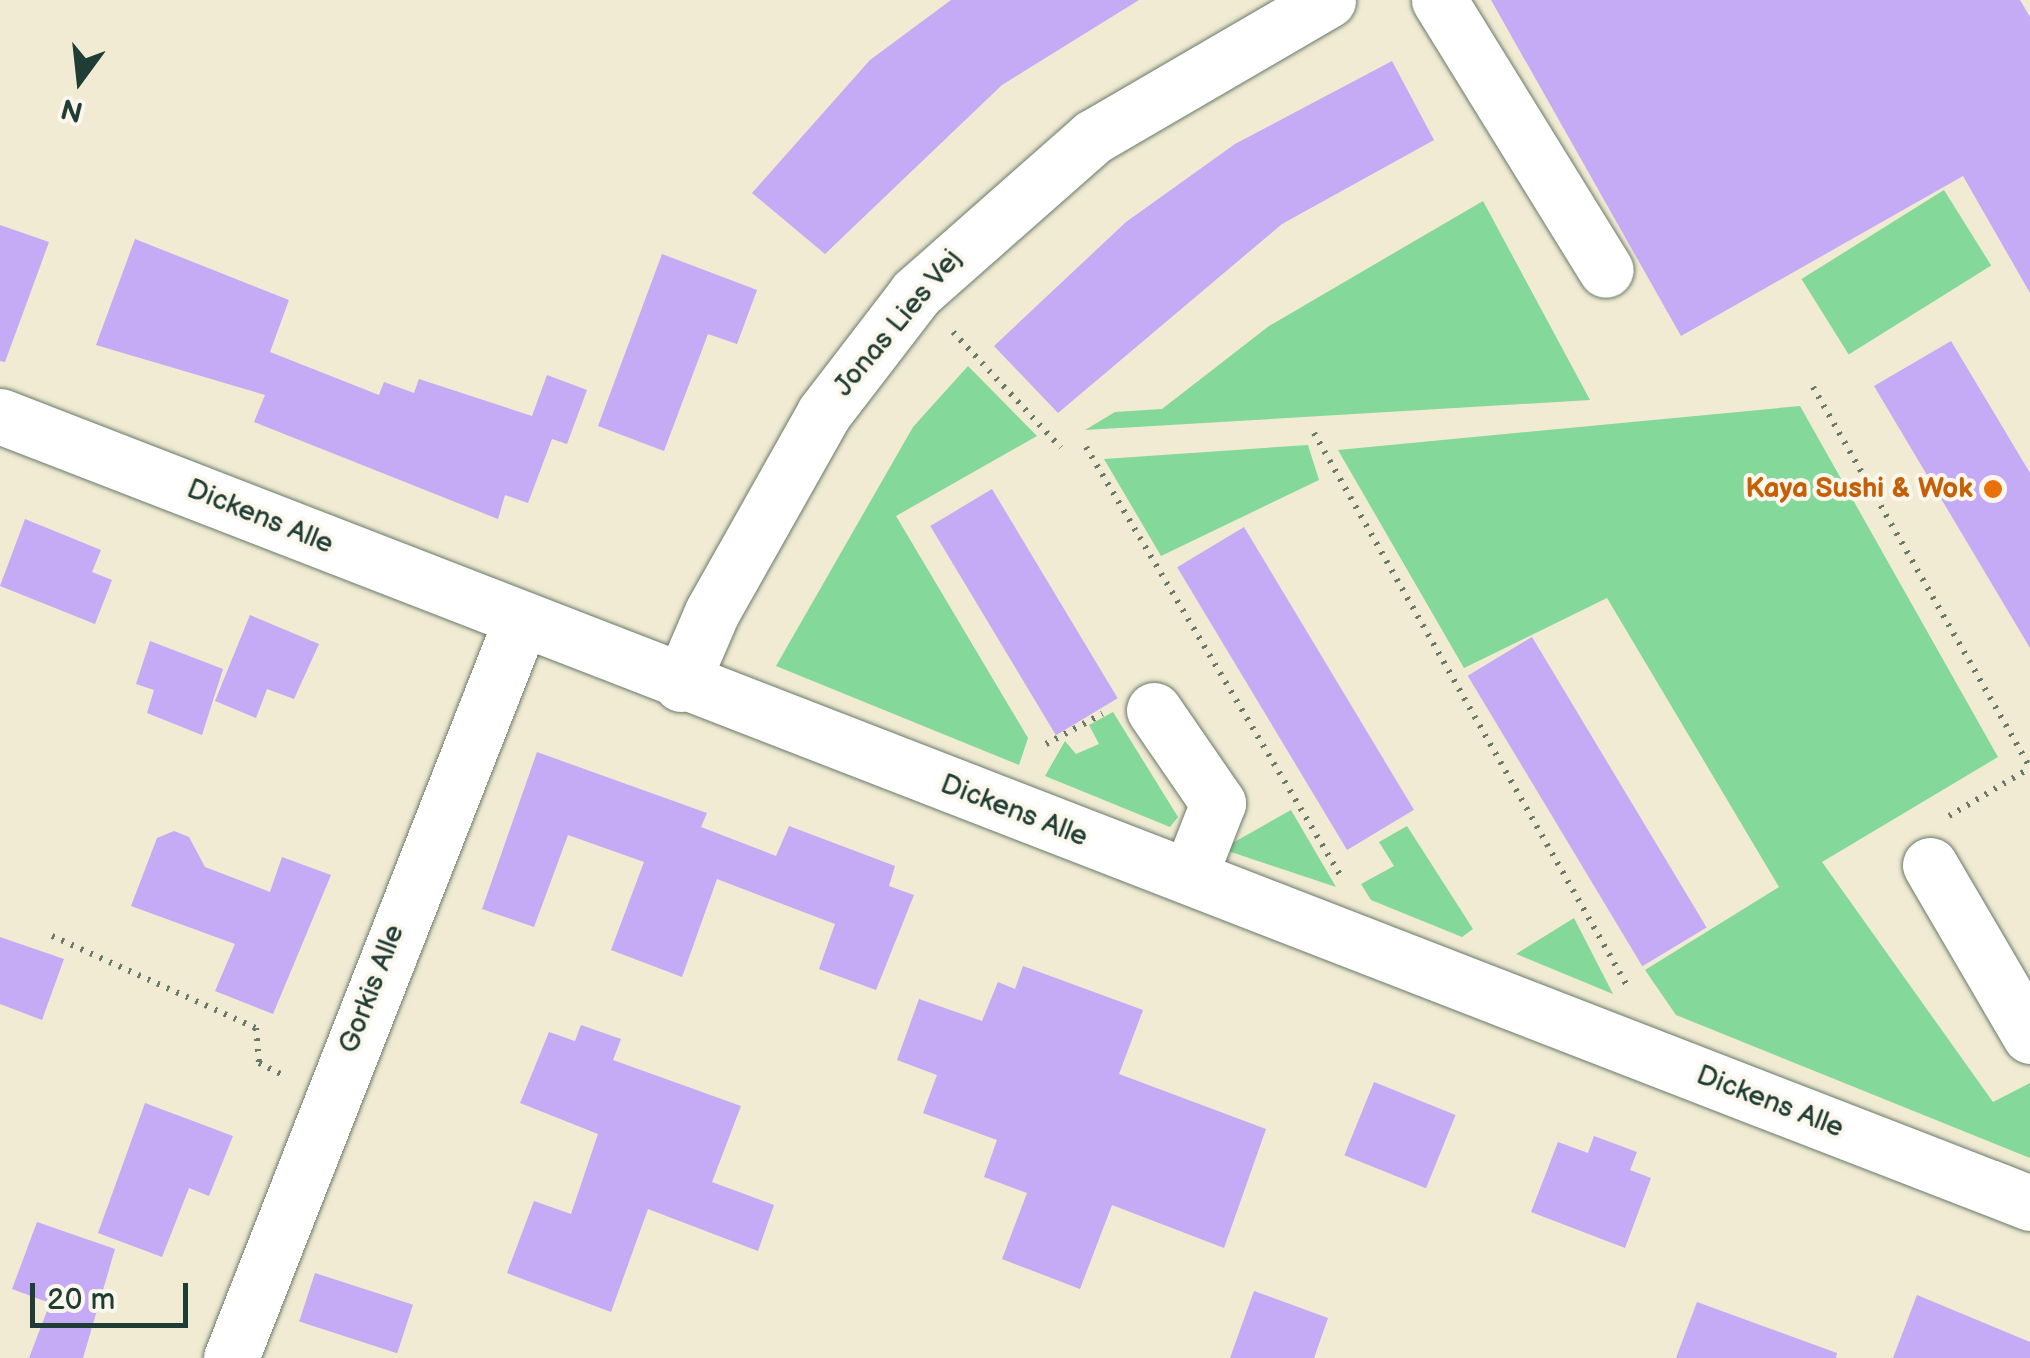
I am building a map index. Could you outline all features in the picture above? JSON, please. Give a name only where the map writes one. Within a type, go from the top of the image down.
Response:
[{"type":"street","name":"Jonas Lies Vej","points":[[681,684],[712,612],[824,413],[912,298],[971,236],[1093,137],[1328,0]]},
{"type":"street","points":[[1439,0],[1606,270]]},
{"type":"street","name":"Dickens Alle","points":[[0,416],[520,624],[1340,934],[2030,1204]]},
{"type":"street","name":"Gorkis Alle","points":[[231,1358],[520,624]]},
{"type":"street","points":[[1154,710],[1218,803],[1189,878]]},
{"type":"street","points":[[1930,864],[2030,1036]]},
{"type":"path","points":[[912,298],[979,354],[1060,448]]},
{"type":"path","points":[[1813,387],[2030,768]]},
{"type":"path","points":[[1314,433],[1645,1018],[1634,1048]]},
{"type":"path","points":[[1086,447],[1355,900],[1340,934]]},
{"type":"path","points":[[52,936],[256,1028],[258,1063],[331,1097]]},
{"type":"green space","points":[[1944,190],[1991,265],[1849,355],[1802,279]]},
{"type":"green space","points":[[1483,201],[1590,400],[1085,430],[1115,412],[1162,409],[1269,326]]},
{"type":"green space","points":[[968,366],[1037,436],[896,516],[1028,738],[1019,765],[776,666],[913,427]]},
{"type":"green space","points":[[1800,406],[1998,757],[1822,862],[1993,1102],[2030,1083],[2030,1158],[1676,1015],[1645,970],[1779,887],[1607,598],[1464,668],[1338,450]]},
{"type":"green space","points":[[1308,445],[1319,480],[1161,556],[1104,459]]},
{"type":"green space","points":[[1113,712],[1178,817],[1170,827],[1045,776],[1065,741],[1076,754],[1099,744],[1089,725]]},
{"type":"green space","points":[[1291,810],[1336,887],[1222,849]]},
{"type":"green space","points":[[1407,826],[1473,929],[1462,937],[1371,900],[1361,884],[1394,866],[1379,842]]},
{"type":"green space","points":[[1574,918],[1613,994],[1516,954]]},
{"type":"building","points":[[951,0],[1139,0],[1002,85],[825,254],[752,193],[870,60]]},
{"type":"building","points":[[1491,0],[2020,0],[2030,17],[2030,293],[1963,176],[1681,336]]},
{"type":"building","points":[[1392,61],[1434,140],[1282,224],[1058,413],[994,346],[1126,222],[1235,144]]},
{"type":"building","points":[[0,225],[49,242],[5,362],[0,361]]},
{"type":"building","points":[[135,239],[289,300],[270,352],[379,395],[384,382],[414,393],[419,379],[532,416],[547,375],[587,390],[567,444],[552,439],[528,503],[505,495],[498,519],[254,422],[265,395],[96,345]]},
{"type":"building","points":[[662,254],[757,290],[737,344],[708,334],[664,451],[598,426]]},
{"type":"building","points":[[1951,341],[2030,473],[2030,648],[1874,386]]},
{"type":"building","points":[[992,489],[1118,698],[1056,735],[930,526]]},
{"type":"building","points":[[25,519],[101,550],[92,572],[112,580],[95,624],[0,586]]},
{"type":"building","points":[[1244,527],[1414,810],[1347,850],[1177,567]]},
{"type":"building","points":[[250,615],[319,644],[294,699],[267,689],[256,718],[215,701]]},
{"type":"building","points":[[1532,637],[1707,928],[1642,966],[1468,676]]},
{"type":"building","points":[[150,641],[223,669],[202,735],[147,713],[154,690],[136,684]]},
{"type":"building","points":[[537,752],[707,813],[701,827],[776,856],[789,826],[895,866],[889,886],[914,895],[876,990],[819,969],[835,924],[717,879],[682,977],[611,950],[644,862],[568,835],[534,927],[482,909]]},
{"type":"building","points":[[174,831],[189,837],[205,867],[270,892],[282,857],[331,875],[273,1014],[215,991],[235,944],[131,906],[157,838]]},
{"type":"building","points":[[0,937],[64,959],[42,1020],[0,1004]]},
{"type":"building","points":[[1023,966],[1143,1010],[1119,1074],[1266,1129],[1224,1248],[1112,1205],[1080,1289],[1002,1259],[1027,1193],[984,1177],[997,1140],[923,1113],[937,1075],[897,1060],[919,999],[982,1021],[998,982],[1015,989]]},
{"type":"building","points":[[581,1025],[621,1039],[613,1060],[741,1106],[712,1182],[774,1205],[758,1251],[648,1209],[611,1312],[507,1273],[534,1201],[571,1214],[598,1134],[520,1103],[549,1032],[575,1041]]},
{"type":"building","points":[[1374,1082],[1456,1115],[1426,1188],[1344,1155]]},
{"type":"building","points":[[145,1103],[233,1136],[209,1196],[189,1188],[162,1257],[98,1233]]},
{"type":"building","points":[[1594,1136],[1637,1152],[1630,1170],[1651,1178],[1625,1248],[1531,1212],[1558,1142],[1588,1153]]},
{"type":"building","points":[[37,1222],[115,1249],[83,1358],[29,1358],[50,1303],[12,1289]]},
{"type":"building","points":[[315,1273],[413,1305],[397,1353],[299,1322]]},
{"type":"building","points":[[1254,1291],[1328,1318],[1314,1358],[1230,1358]]},
{"type":"building","points":[[1917,1295],[2030,1342],[2030,1358],[1893,1358]]},
{"type":"building","points":[[1697,1302],[1837,1353],[1836,1358],[1676,1358]]},
{"type":"place","name":"Kaya Sushi & Wok","points":[[1993,489]]}]
